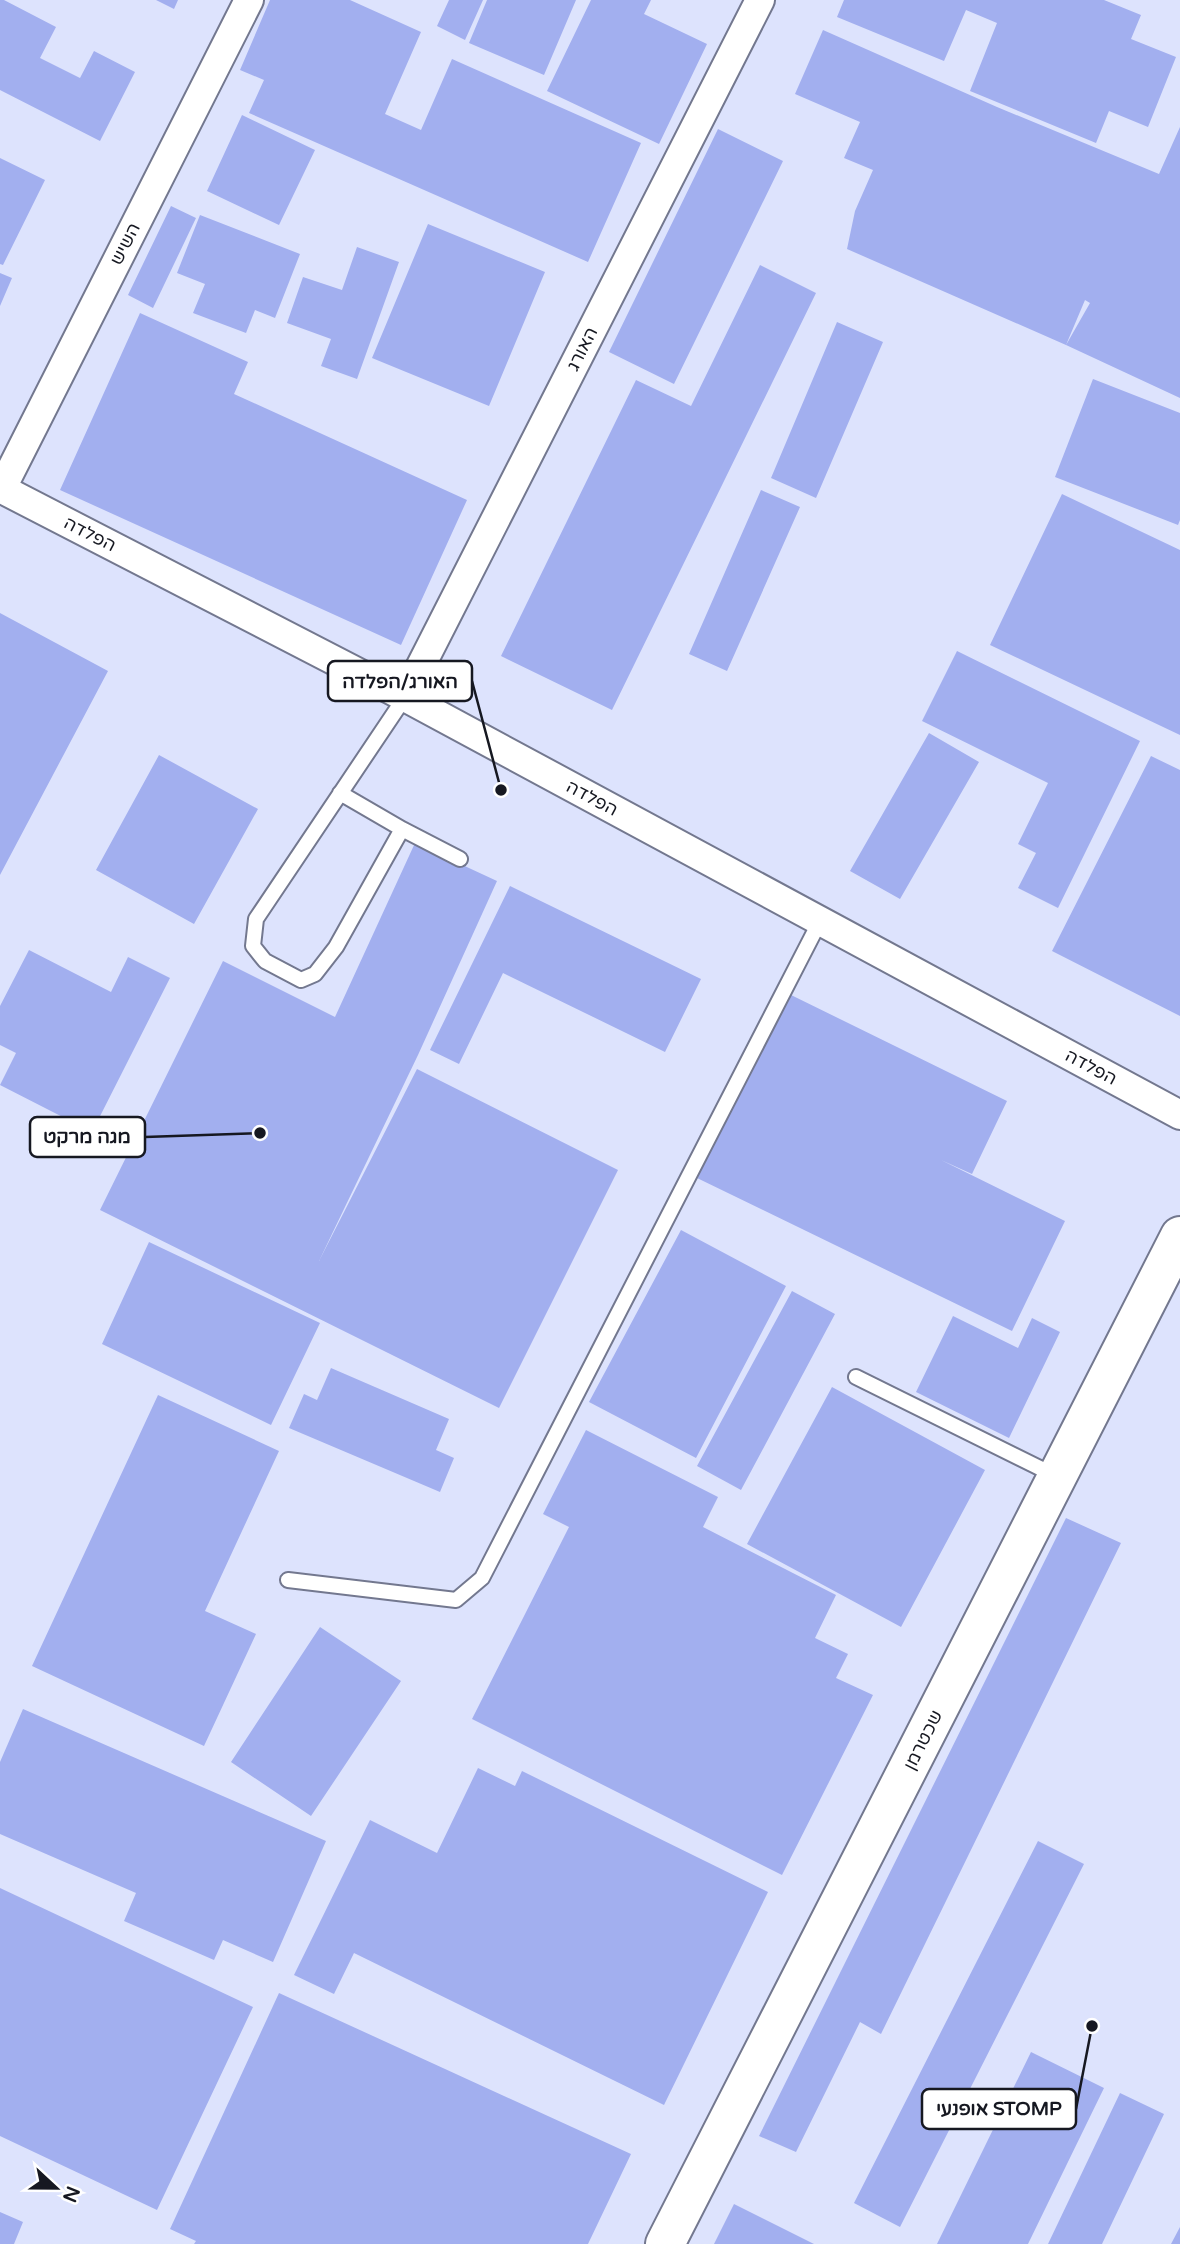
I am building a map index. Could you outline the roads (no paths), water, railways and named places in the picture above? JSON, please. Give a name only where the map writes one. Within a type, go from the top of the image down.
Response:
[{"type":"street","name":"השיש","points":[[1,488],[248,0]]},
{"type":"street","name":"האורג","points":[[405,697],[760,0]]},
{"type":"street","name":"הפלדה","points":[[1,488],[405,697],[1180,1115]]},
{"type":"street","name":"שכטרמן","points":[[666,2244],[1180,1236]]},
{"type":"lane","points":[[402,829],[336,947],[315,974],[301,980],[265,961],[253,946],[256,919],[405,697]]},
{"type":"lane","points":[[340,793],[460,859]]},
{"type":"lane","points":[[288,1580],[456,1600],[482,1578],[820,921]]},
{"type":"lane","points":[[856,1377],[1057,1477]]},
{"type":"place","name":"האורג/הפלדה","points":[[501,790]]},
{"type":"place","name":"מגה מרקט","points":[[260,1133]]},
{"type":"place","name":"אופנעי STOMP","points":[[1092,2026]]}]
